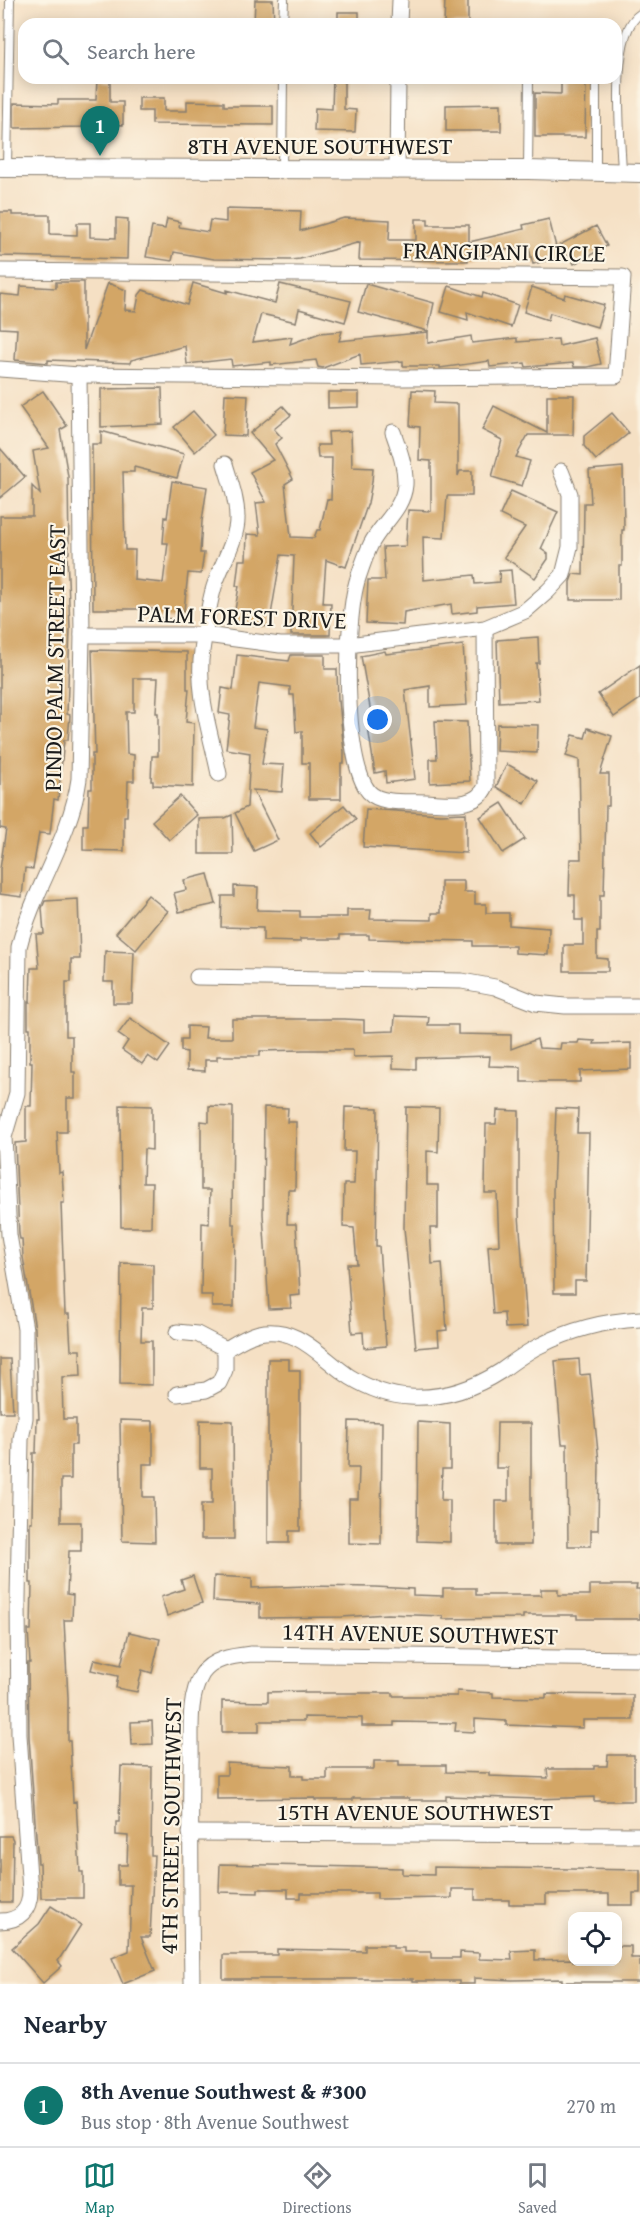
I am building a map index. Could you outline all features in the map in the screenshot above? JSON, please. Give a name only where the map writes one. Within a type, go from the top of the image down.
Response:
[{"type":"street","points":[[399,18],[400,0]]},
{"type":"street","points":[[397,171],[398,84]]},
{"type":"street","name":"8TH AVENUE SOUTHWEST","points":[[3,168],[528,170],[631,173]]},
{"type":"street","name":"FRANGIPANI CIRCLE","points":[[0,271],[623,277],[616,376],[390,378],[79,375]]},
{"type":"street","points":[[0,369],[79,375]]},
{"type":"street","name":"PINDO PALM STREET EAST","points":[[0,1922],[15,1920],[23,1914],[29,1906],[30,1891],[19,1724],[18,1576],[21,1439],[26,1418],[25,1329],[9,1234],[4,1137],[17,1093],[19,947],[24,927],[70,818],[79,779],[82,635],[79,375]]},
{"type":"street","points":[[393,432],[403,461],[405,486],[399,506],[371,543],[357,580],[348,645],[352,732],[360,775],[370,793],[386,800],[458,804],[471,802],[482,796],[486,786],[485,628]]},
{"type":"street","points":[[219,774],[204,700],[201,670],[213,589],[238,519],[235,496],[225,464]]},
{"type":"street","name":"PALM FOREST DRIVE","points":[[82,635],[206,634],[280,645],[348,645],[485,628],[525,611],[563,575],[570,547],[570,494],[561,471]]},
{"type":"street","points":[[197,977],[462,981],[495,987],[536,1003],[565,1006],[640,1006]]},
{"type":"street","points":[[177,1332],[197,1334],[225,1348],[260,1333],[290,1335],[310,1346],[350,1377],[362,1383],[389,1393],[425,1397],[458,1392],[475,1386],[538,1346],[558,1337],[610,1322],[640,1319]]},
{"type":"street","points":[[177,1394],[206,1390],[219,1383],[225,1370],[225,1348]]},
{"type":"street","name":"14TH AVENUE SOUTHWEST","points":[[203,1671],[223,1658],[251,1654],[640,1659]]},
{"type":"street","name":"4TH STREET SOUTHWEST","points":[[192,1984],[190,1833],[194,1691],[203,1671]]},
{"type":"street","name":"15TH AVENUE SOUTHWEST","points":[[190,1833],[640,1836]]},
{"type":"lane","points":[[3,168],[10,0]]},
{"type":"lane","points":[[283,18],[284,0]]},
{"type":"lane","points":[[622,57],[624,37],[635,18],[640,14]]},
{"type":"lane","points":[[282,170],[283,84]]},
{"type":"lane","points":[[528,170],[529,84]]},
{"type":"lane","points":[[596,84],[596,173]]},
{"type":"lane","points":[[619,84],[618,97],[631,173]]},
{"type":"building","points":[[255,0],[273,0],[274,18],[254,18]]},
{"type":"building","points":[[445,0],[468,0],[468,18],[444,18]]},
{"type":"building","points":[[338,12],[359,12],[359,18],[338,18]]},
{"type":"building","points":[[97,84],[110,84],[110,102],[123,102],[123,125],[88,123],[88,127],[14,128],[14,103],[58,104],[58,100],[96,100]]},
{"type":"building","points":[[333,84],[344,84],[344,109],[356,110],[355,132],[314,131],[315,108],[332,109]]},
{"type":"building","points":[[561,84],[586,84],[585,137],[535,137],[535,93],[561,94]]},
{"type":"building","points":[[139,98],[164,98],[164,111],[187,111],[187,101],[224,102],[224,106],[273,106],[273,125],[152,124],[152,111],[139,111]]},
{"type":"building","points":[[501,104],[501,131],[446,131],[446,105]]},
{"type":"building","points":[[226,209],[301,211],[300,231],[344,218],[390,220],[389,240],[416,240],[416,219],[428,219],[428,225],[469,225],[469,242],[524,229],[523,225],[549,219],[556,247],[596,226],[607,246],[574,264],[569,255],[533,264],[528,245],[468,258],[468,261],[359,260],[360,242],[290,260],[214,259],[174,252],[172,261],[146,257],[152,227],[165,229],[167,219],[180,222],[179,227],[208,232],[210,220],[226,222]]},
{"type":"building","points":[[0,212],[12,212],[12,215],[50,215],[50,234],[77,235],[77,223],[90,223],[90,237],[116,238],[116,218],[128,219],[127,259],[0,256]]},
{"type":"building","points":[[56,282],[84,282],[84,350],[108,283],[126,290],[125,310],[136,311],[139,295],[143,290],[187,305],[193,283],[275,303],[280,284],[351,301],[345,322],[299,309],[296,322],[261,314],[253,342],[292,337],[290,344],[320,333],[342,331],[339,341],[428,332],[428,343],[471,336],[472,343],[517,338],[517,342],[558,339],[559,346],[595,338],[601,364],[587,367],[574,367],[573,363],[526,367],[525,363],[490,367],[489,361],[440,368],[440,366],[403,366],[403,361],[361,365],[360,354],[323,368],[318,367],[316,360],[232,366],[231,359],[187,364],[185,346],[131,360],[130,363],[48,360],[48,363],[15,360],[17,329],[0,328],[0,294],[20,296],[21,286],[56,288]]},
{"type":"building","points":[[366,284],[434,303],[428,331],[358,312]]},
{"type":"building","points":[[449,286],[482,297],[483,293],[518,305],[511,327],[467,312],[468,320],[441,312]]},
{"type":"building","points":[[532,287],[564,298],[565,294],[604,305],[597,327],[550,313],[548,320],[524,312]]},
{"type":"building","points":[[162,388],[163,424],[101,427],[101,389]]},
{"type":"building","points":[[412,390],[435,391],[434,403],[458,404],[458,476],[460,471],[472,471],[472,496],[447,496],[444,538],[423,537],[424,580],[474,575],[475,584],[500,582],[499,571],[511,570],[514,603],[477,606],[477,611],[452,614],[451,604],[404,612],[403,625],[366,623],[368,580],[385,580],[383,547],[406,546],[408,510],[431,511],[431,461],[419,460],[420,427],[410,426]]},
{"type":"building","points":[[43,391],[67,426],[60,430],[68,476],[69,553],[67,553],[70,628],[67,714],[70,715],[68,740],[64,740],[58,800],[54,799],[50,834],[39,833],[33,869],[25,868],[22,897],[0,894],[0,869],[6,829],[0,828],[0,516],[32,516],[32,486],[40,494],[33,451],[49,448],[20,407]]},
{"type":"building","points":[[328,392],[359,392],[359,407],[328,408]]},
{"type":"building","points":[[225,394],[248,395],[246,436],[223,435]]},
{"type":"building","points":[[547,395],[574,395],[573,435],[528,435],[516,457],[530,461],[522,486],[492,477],[502,440],[482,430],[494,406],[547,433]]},
{"type":"building","points":[[283,406],[291,415],[274,429],[282,438],[275,444],[293,479],[285,484],[291,537],[314,538],[317,530],[320,530],[327,499],[331,500],[332,458],[318,458],[317,445],[329,445],[328,432],[351,431],[352,467],[373,468],[368,503],[346,567],[326,560],[323,603],[331,603],[330,635],[291,635],[294,556],[281,555],[269,627],[233,622],[239,586],[236,586],[239,560],[246,560],[247,534],[260,535],[256,503],[266,502],[250,472],[273,460],[250,433]]},
{"type":"building","points":[[193,411],[214,435],[195,452],[174,427]]},
{"type":"building","points":[[612,413],[629,433],[596,460],[584,446],[584,436]]},
{"type":"building","points":[[101,431],[184,454],[177,478],[134,467],[134,472],[123,472],[125,550],[135,550],[134,580],[163,583],[168,543],[163,543],[165,517],[167,518],[172,481],[207,487],[202,521],[200,553],[204,553],[201,574],[188,573],[183,620],[152,617],[152,609],[93,609],[92,444],[101,444]]},
{"type":"building","points":[[0,448],[25,477],[0,498]]},
{"type":"building","points":[[623,467],[624,530],[622,530],[622,566],[619,566],[619,600],[570,600],[570,582],[573,574],[583,575],[584,503],[591,503],[589,470]]},
{"type":"building","points":[[511,491],[558,512],[541,549],[548,554],[548,559],[535,578],[504,557],[525,527],[500,515]]},
{"type":"building","points":[[538,637],[539,663],[536,663],[539,700],[499,702],[497,640]]},
{"type":"building","points":[[463,645],[467,705],[430,707],[430,686],[405,690],[415,779],[386,783],[385,771],[375,773],[366,714],[371,713],[361,656],[385,651],[386,654]]},
{"type":"building","points":[[92,650],[187,652],[187,689],[189,689],[186,722],[194,723],[193,787],[153,785],[151,781],[152,756],[158,756],[158,713],[156,713],[158,678],[134,678],[134,712],[126,712],[127,754],[134,755],[134,781],[128,781],[127,816],[124,816],[124,851],[83,850],[83,825],[88,825],[89,789],[92,789],[92,754],[95,754]]},
{"type":"building","points":[[237,655],[289,661],[291,655],[325,655],[325,669],[337,669],[344,752],[344,763],[341,763],[341,799],[309,799],[309,763],[302,763],[302,731],[296,732],[294,695],[290,695],[290,687],[259,683],[253,727],[267,729],[262,764],[284,765],[282,792],[253,790],[278,840],[254,851],[235,813],[247,807],[250,753],[226,749],[230,715],[219,713],[222,688],[233,690]]},
{"type":"building","points":[[640,665],[640,699],[614,717],[598,694]]},
{"type":"building","points":[[435,721],[467,722],[470,781],[430,783],[430,759],[437,759]]},
{"type":"building","points":[[497,724],[538,725],[537,753],[496,751]]},
{"type":"building","points":[[588,728],[612,736],[600,774],[609,774],[609,806],[606,806],[604,895],[600,895],[600,932],[597,932],[597,958],[608,959],[608,971],[564,971],[564,945],[583,945],[583,920],[575,920],[575,895],[569,895],[570,859],[581,859],[579,760],[566,756],[573,735],[585,738]]},
{"type":"building","points":[[507,764],[538,781],[525,804],[496,787]]},
{"type":"building","points":[[180,796],[197,815],[169,840],[152,821]]},
{"type":"building","points":[[502,803],[525,839],[503,853],[480,817]]},
{"type":"building","points":[[344,805],[356,819],[321,847],[310,833]]},
{"type":"building","points":[[366,809],[440,814],[466,813],[466,853],[363,847]]},
{"type":"building","points":[[232,815],[233,854],[199,854],[199,819],[225,818]]},
{"type":"building","points":[[208,874],[216,904],[179,912],[174,893],[186,890],[184,880]]},
{"type":"building","points":[[441,881],[464,881],[464,892],[475,892],[475,904],[486,904],[486,913],[509,913],[509,925],[549,928],[548,955],[515,953],[515,946],[473,946],[473,941],[369,939],[369,935],[340,935],[340,939],[300,939],[300,942],[263,941],[263,928],[221,927],[222,896],[234,896],[234,886],[258,887],[257,910],[300,911],[300,917],[347,917],[347,910],[371,910],[370,919],[432,920],[432,913],[441,913]]},
{"type":"building","points":[[148,895],[168,911],[136,950],[116,933]]},
{"type":"building","points":[[78,899],[80,959],[71,959],[71,982],[66,982],[66,1036],[72,1036],[75,1098],[67,1098],[67,1132],[57,1132],[59,1173],[62,1172],[64,1203],[61,1203],[65,1314],[69,1314],[71,1350],[80,1350],[81,1376],[62,1377],[63,1419],[76,1419],[76,1445],[71,1445],[71,1479],[61,1479],[61,1522],[81,1522],[81,1551],[69,1551],[67,1594],[73,1595],[72,1620],[64,1620],[68,1741],[70,1741],[73,1802],[76,1801],[80,1872],[83,1872],[83,1898],[41,1898],[29,1737],[28,1663],[30,1663],[28,1630],[31,1630],[30,1522],[32,1522],[33,1453],[36,1453],[37,1419],[39,1419],[35,1328],[22,1239],[19,1234],[15,1143],[26,1142],[26,1106],[31,1106],[32,1062],[30,1062],[28,1002],[30,1002],[31,968],[39,968],[36,934],[44,934],[42,908],[45,901]]},
{"type":"building","points":[[105,951],[134,952],[132,1003],[113,1003],[113,982],[104,982]]},
{"type":"building","points":[[395,1016],[429,1017],[428,1025],[458,1025],[458,1034],[511,1035],[511,1049],[537,1039],[539,1048],[560,1049],[561,1043],[578,1043],[579,1040],[595,1041],[594,1044],[631,1043],[631,1069],[580,1071],[580,1082],[521,1082],[521,1067],[489,1066],[490,1056],[416,1058],[416,1069],[393,1068],[393,1056],[353,1057],[353,1050],[303,1050],[260,1051],[260,1056],[217,1056],[217,1060],[205,1060],[205,1071],[187,1070],[187,1052],[181,1051],[181,1039],[187,1039],[187,1026],[206,1027],[205,1038],[232,1038],[232,1019],[364,1020],[364,1032],[394,1031]]},
{"type":"building","points":[[130,1018],[170,1046],[158,1063],[148,1056],[142,1064],[122,1050],[128,1041],[118,1034]]},
{"type":"building","points":[[120,1105],[152,1106],[152,1150],[144,1149],[143,1183],[152,1183],[151,1227],[121,1227]]},
{"type":"building","points":[[209,1106],[233,1107],[234,1307],[212,1307],[212,1295],[201,1295],[202,1223],[209,1224],[210,1190],[201,1190],[201,1121],[209,1122]]},
{"type":"building","points":[[264,1107],[288,1108],[287,1122],[296,1122],[295,1190],[288,1190],[287,1224],[296,1224],[300,1295],[290,1296],[291,1308],[269,1309],[263,1214]]},
{"type":"building","points":[[345,1107],[378,1108],[376,1246],[379,1246],[386,1346],[364,1348],[363,1332],[352,1333],[347,1264],[357,1264],[354,1228],[343,1227],[344,1184],[354,1184],[355,1151],[344,1151]]},
{"type":"building","points":[[406,1107],[439,1108],[438,1152],[427,1151],[427,1185],[438,1185],[438,1228],[430,1228],[432,1264],[442,1263],[447,1330],[438,1331],[439,1346],[416,1348],[404,1228]]},
{"type":"building","points":[[556,1108],[578,1109],[577,1133],[589,1133],[586,1281],[575,1281],[575,1293],[554,1293],[553,1191]]},
{"type":"building","points":[[497,1110],[519,1111],[519,1215],[527,1327],[505,1328],[504,1313],[493,1314],[488,1246],[499,1245],[497,1193],[485,1193],[486,1124],[496,1124]]},
{"type":"building","points":[[121,1263],[153,1264],[153,1308],[142,1308],[141,1341],[152,1341],[152,1385],[120,1384]]},
{"type":"building","points":[[0,1359],[10,1359],[13,1412],[0,1412]]},
{"type":"building","points":[[268,1359],[289,1359],[289,1370],[300,1370],[300,1531],[289,1531],[289,1543],[268,1543]]},
{"type":"building","points":[[579,1359],[580,1375],[590,1374],[599,1462],[598,1530],[591,1530],[591,1546],[568,1546],[567,1444],[562,1444],[555,1361]]},
{"type":"building","points":[[120,1420],[153,1421],[153,1464],[143,1464],[143,1497],[154,1497],[155,1542],[122,1541]]},
{"type":"building","points":[[200,1420],[233,1421],[234,1539],[201,1539],[201,1504],[212,1504],[212,1468],[200,1468]]},
{"type":"building","points":[[349,1421],[382,1422],[381,1544],[349,1543],[349,1499],[358,1499],[359,1468],[348,1468]]},
{"type":"building","points":[[418,1422],[450,1424],[450,1469],[442,1469],[441,1500],[450,1500],[450,1542],[417,1541]]},
{"type":"building","points":[[497,1423],[531,1423],[531,1545],[496,1545],[496,1501],[508,1501],[508,1468],[496,1468]]},
{"type":"building","points":[[193,1576],[202,1603],[167,1616],[161,1597],[184,1589],[181,1580]]},
{"type":"building","points":[[214,1576],[252,1578],[252,1588],[375,1587],[413,1589],[413,1595],[443,1596],[443,1588],[476,1588],[476,1595],[541,1595],[541,1589],[558,1589],[558,1595],[590,1595],[590,1585],[637,1585],[636,1589],[640,1589],[640,1619],[577,1619],[577,1615],[523,1615],[523,1618],[443,1619],[443,1616],[387,1614],[260,1618],[260,1604],[213,1601]]},
{"type":"building","points":[[129,1632],[160,1639],[152,1673],[142,1670],[137,1692],[116,1688],[118,1676],[91,1670],[94,1659],[121,1665]]},
{"type":"building","points":[[304,1691],[304,1693],[393,1693],[393,1696],[457,1696],[457,1691],[493,1693],[493,1697],[546,1698],[546,1694],[633,1695],[633,1720],[583,1720],[583,1728],[506,1725],[506,1721],[475,1719],[475,1732],[455,1731],[456,1723],[394,1722],[394,1726],[362,1726],[362,1718],[304,1717],[304,1721],[259,1721],[259,1732],[222,1732],[222,1701],[268,1702],[268,1692]]},
{"type":"building","points":[[152,1721],[153,1744],[132,1745],[131,1722]]},
{"type":"building","points":[[608,1755],[634,1755],[634,1801],[594,1801],[594,1797],[537,1799],[446,1796],[446,1800],[409,1800],[409,1798],[217,1799],[217,1775],[227,1775],[227,1763],[292,1766],[292,1776],[303,1776],[303,1779],[327,1779],[327,1769],[374,1769],[374,1761],[399,1761],[399,1765],[446,1765],[446,1772],[548,1778],[547,1769],[594,1769],[594,1766],[607,1766]]},
{"type":"building","points":[[121,1766],[152,1767],[151,1855],[154,1855],[150,1937],[141,1937],[155,1971],[123,1984],[112,1958],[129,1951],[131,1885],[118,1885],[118,1865],[127,1865],[128,1836],[116,1835],[116,1822],[119,1822]]},
{"type":"building","points":[[0,1836],[11,1836],[13,1840],[12,1902],[0,1902]]},
{"type":"building","points":[[220,1864],[402,1868],[402,1874],[434,1875],[434,1867],[640,1870],[640,1893],[633,1893],[633,1905],[609,1905],[609,1894],[546,1894],[546,1904],[509,1904],[509,1900],[475,1900],[475,1889],[452,1889],[452,1898],[377,1899],[377,1893],[301,1893],[301,1898],[288,1898],[288,1889],[258,1889],[258,1893],[219,1892]]},
{"type":"building","points":[[51,1906],[81,1925],[58,1961],[62,1966],[43,1983],[12,1948],[39,1924]]},
{"type":"building","points":[[365,1945],[393,1945],[393,1948],[404,1948],[404,1952],[431,1952],[431,1958],[460,1958],[460,1952],[479,1953],[479,1959],[512,1960],[511,1951],[535,1950],[535,1960],[568,1959],[568,1966],[622,1966],[622,1946],[631,1946],[631,1958],[640,1958],[640,1982],[562,1982],[562,1979],[474,1978],[474,1984],[459,1984],[459,1981],[413,1981],[413,1979],[223,1979],[223,1955],[277,1955],[277,1949],[365,1951]]},
{"type":"place","name":"8th Avenue Southwest & #300","points":[[100,156]]}]
